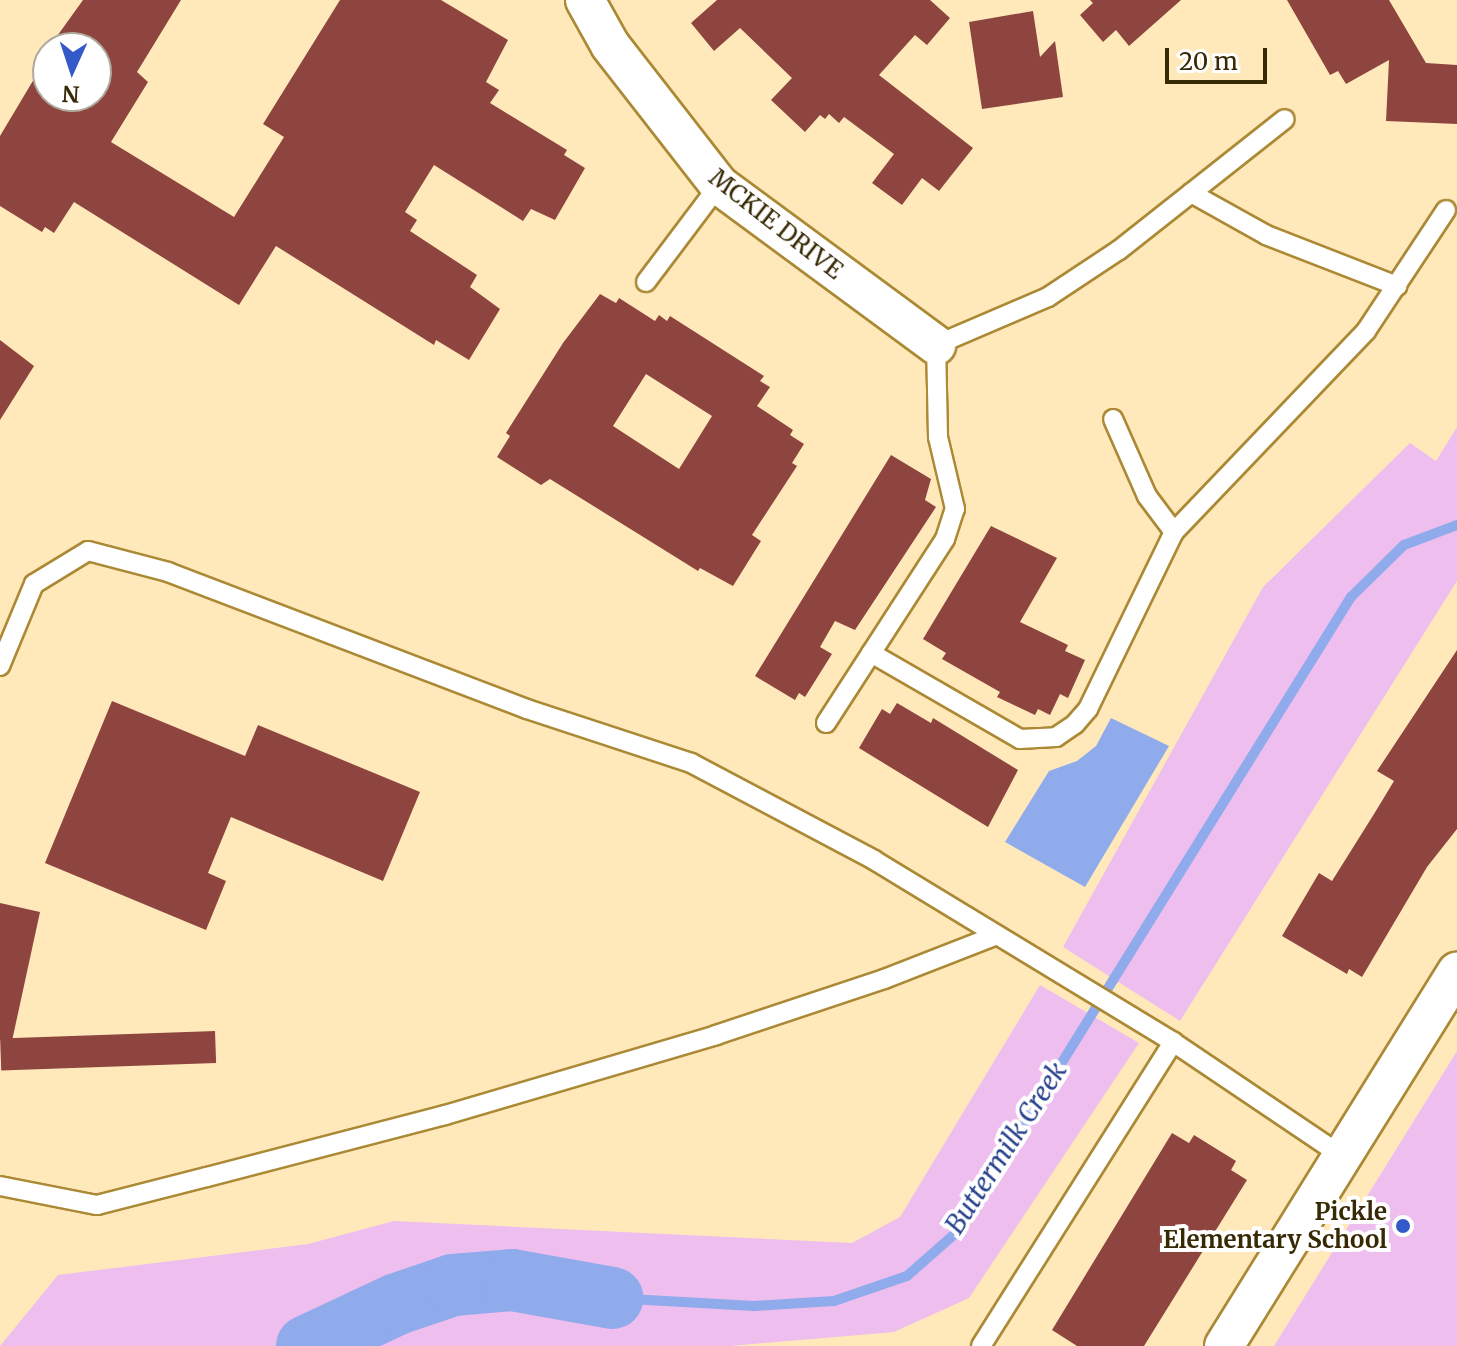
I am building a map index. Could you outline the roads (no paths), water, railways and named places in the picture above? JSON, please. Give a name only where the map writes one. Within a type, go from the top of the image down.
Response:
[{"type":"street","name":"MCKIE DRIVE","points":[[585,0],[634,78],[719,185],[936,345]]},
{"type":"street","points":[[1224,1346],[1457,972]]},
{"type":"lane","points":[[826,723],[945,539],[955,509],[936,412],[936,345],[1048,297],[1191,193],[1285,119]]},
{"type":"lane","points":[[646,282],[719,185]]},
{"type":"lane","points":[[1191,193],[1266,235],[1397,286]]},
{"type":"lane","points":[[871,653],[1020,739],[1056,737],[1088,709],[1174,532],[1366,331],[1446,210]]},
{"type":"lane","points":[[1113,419],[1147,496],[1174,532]]},
{"type":"lane","points":[[0,666],[34,584],[88,551],[154,568],[527,709],[691,763],[874,860],[1173,1042],[1342,1156]]},
{"type":"lane","points":[[0,1186],[97,1205],[445,1115],[716,1035],[997,935]]},
{"type":"lane","points":[[981,1346],[1173,1042]]},
{"type":"water","points":[[1111,718],[1169,746],[1085,887],[1005,842],[1049,771],[1077,761],[1096,746]]},
{"type":"waterway","name":"Buttermilk Creek","points":[[612,1298],[754,1306],[834,1301],[907,1276],[956,1233],[1351,597],[1404,545],[1457,525]]},
{"type":"waterway","name":"Buttermilk Creek","points":[[307,1346],[397,1304],[453,1285],[512,1280],[612,1298]]},
{"type":"place","name":"Pickle Elementary School","points":[[1403,1226]]}]
